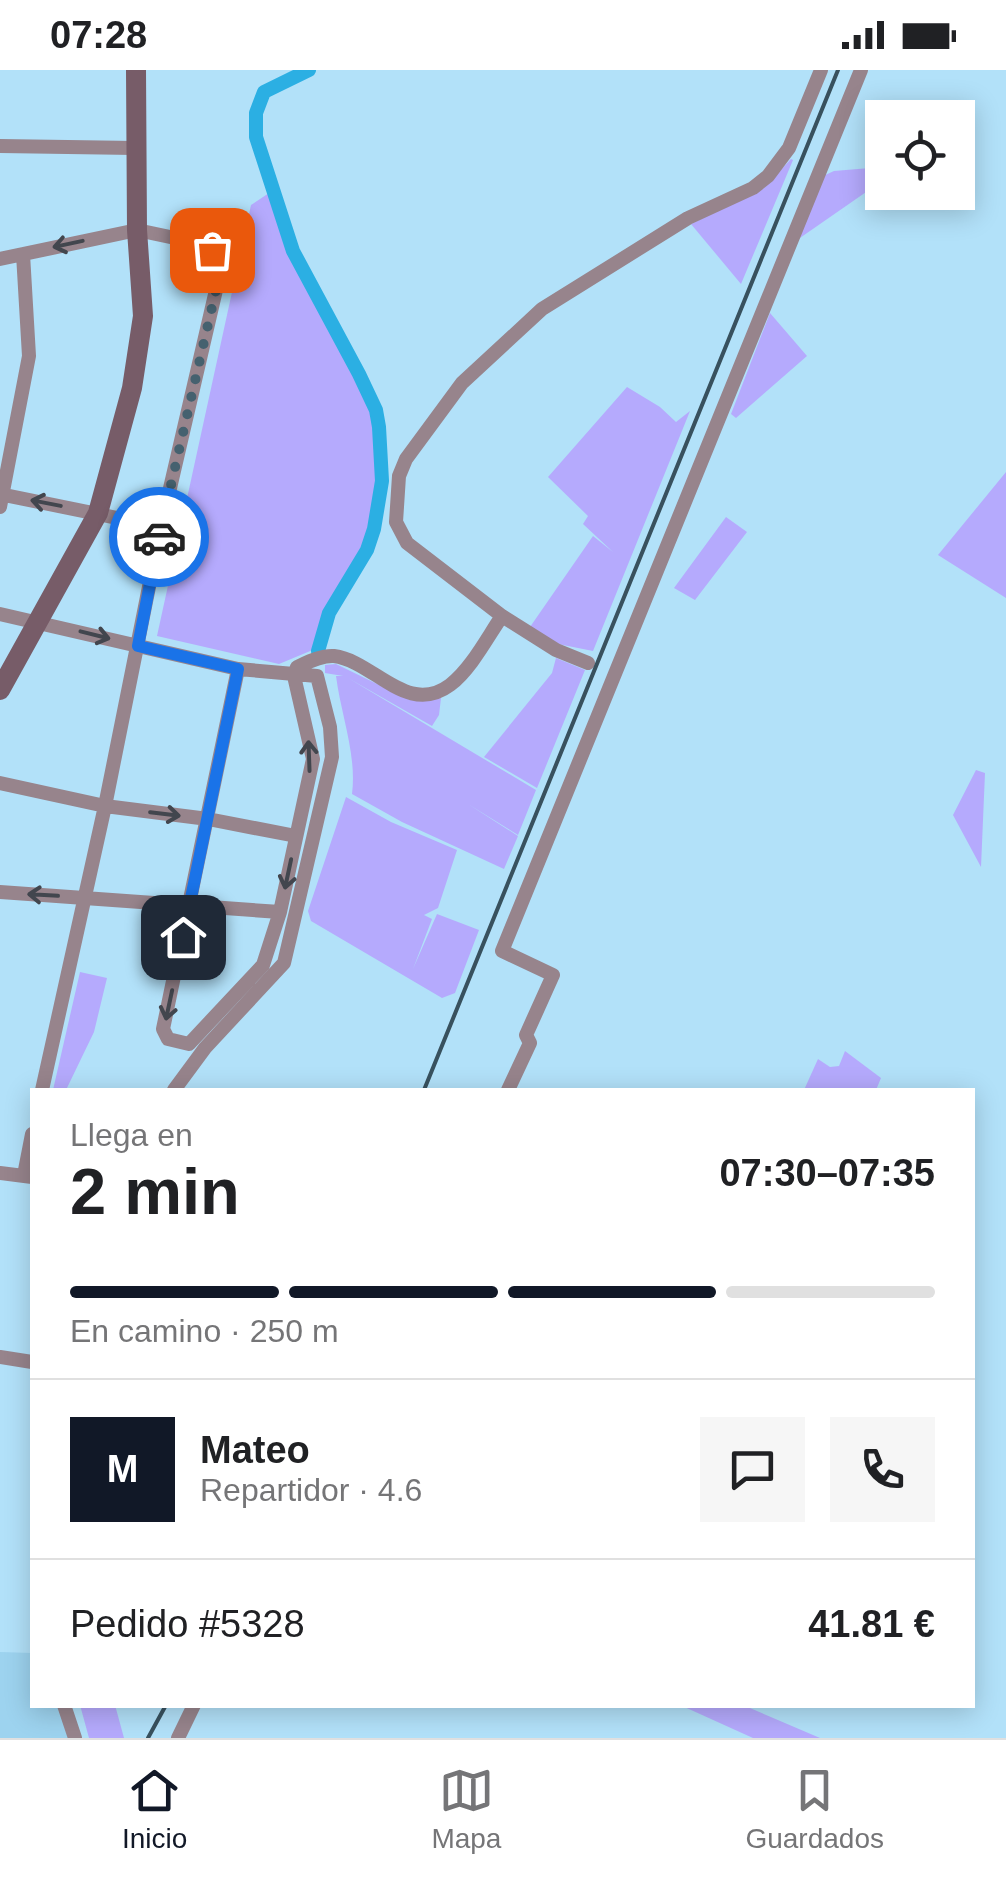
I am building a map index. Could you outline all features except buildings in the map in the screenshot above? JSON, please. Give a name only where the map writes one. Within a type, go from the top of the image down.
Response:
[{"type":"street","points":[[1,684],[98,513],[142,336],[136,70]]},
{"type":"street","points":[[588,663],[556,650],[502,616],[406,543],[396,522],[399,476],[406,459],[462,383],[542,309],[688,218],[753,188],[768,176],[789,148],[821,70]]},
{"type":"street","points":[[509,1088],[530,1043],[526,1035],[532,1017],[554,975],[502,951],[861,70]]},
{"type":"street","points":[[0,146],[135,148]]},
{"type":"street","points":[[0,259],[137,230],[212,250],[217,272],[42,1088]]},
{"type":"street","points":[[23,254],[30,356],[1,498],[161,527]]},
{"type":"street","points":[[0,614],[238,669],[317,676],[330,726],[332,757],[284,963],[205,1048],[175,1088]]},
{"type":"street","points":[[238,669],[164,1029],[168,1039],[189,1044],[264,965],[280,912],[313,759],[294,676],[297,667],[334,656],[396,689],[416,695],[440,692],[452,684],[502,616]]},
{"type":"street","points":[[0,783],[105,806],[208,819],[296,836]]},
{"type":"street","points":[[0,892],[280,912]]},
{"type":"street","points":[[0,1173],[28,1176]]},
{"type":"street","points":[[0,1357],[30,1362]]},
{"type":"street","points":[[65,1708],[75,1738]]},
{"type":"street","points":[[178,1738],[193,1708]]},
{"type":"shaded area","points":[[791,159],[741,284],[691,224],[764,188]]},
{"type":"shaded area","points":[[865,168],[865,193],[797,240],[823,176]]},
{"type":"shaded area","points":[[269,193],[287,250],[373,411],[379,464],[364,550],[327,611],[315,649],[279,664],[157,636],[251,205]]},
{"type":"shaded area","points":[[770,313],[807,356],[736,418],[731,414]]},
{"type":"shaded area","points":[[627,387],[676,422],[690,411],[593,651],[558,644],[530,627],[593,536],[613,552],[583,524],[588,516],[548,477]]},
{"type":"shaded area","points":[[1006,472],[1006,598],[938,555]]},
{"type":"shaded area","points":[[726,517],[747,532],[695,600],[674,588]]},
{"type":"shaded area","points":[[556,658],[585,670],[537,788],[484,757],[552,673]]},
{"type":"shaded area","points":[[336,664],[410,700],[441,698],[439,715],[432,726],[348,678],[536,790],[518,835],[468,804],[518,836],[504,869],[352,794],[350,750],[336,676],[343,676],[325,673],[325,665]]},
{"type":"shaded area","points":[[976,770],[985,773],[981,867],[953,815]]},
{"type":"shaded area","points":[[346,797],[391,822],[457,850],[438,908],[424,915],[432,919],[413,969],[437,914],[479,930],[455,993],[442,998],[311,921],[308,911]]},
{"type":"shaded area","points":[[80,972],[107,978],[94,1032],[67,1088],[53,1088]]},
{"type":"shaded area","points":[[845,1051],[881,1078],[877,1088],[805,1088],[818,1059],[830,1067],[839,1066]]},
{"type":"shaded area","points":[[0,1652],[30,1653],[30,1708],[62,1708],[71,1738],[0,1738]]},
{"type":"shaded area","points":[[81,1708],[116,1708],[124,1738],[89,1738]]},
{"type":"shaded area","points":[[687,1708],[750,1708],[820,1738],[753,1738]]},
{"type":"waterway","points":[[309,70],[264,92],[256,113],[256,137],[293,251],[376,410],[382,481],[367,550],[329,613],[318,651]]},
{"type":"railway","points":[[425,1088],[838,70]]},
{"type":"railway","points":[[148,1738],[164,1708]]},
{"type":"way so far","points":[[159,537],[216,290],[216,259],[212,250]]},
{"type":"route","points":[[159,537],[138,646],[238,669],[183,937]]}]
